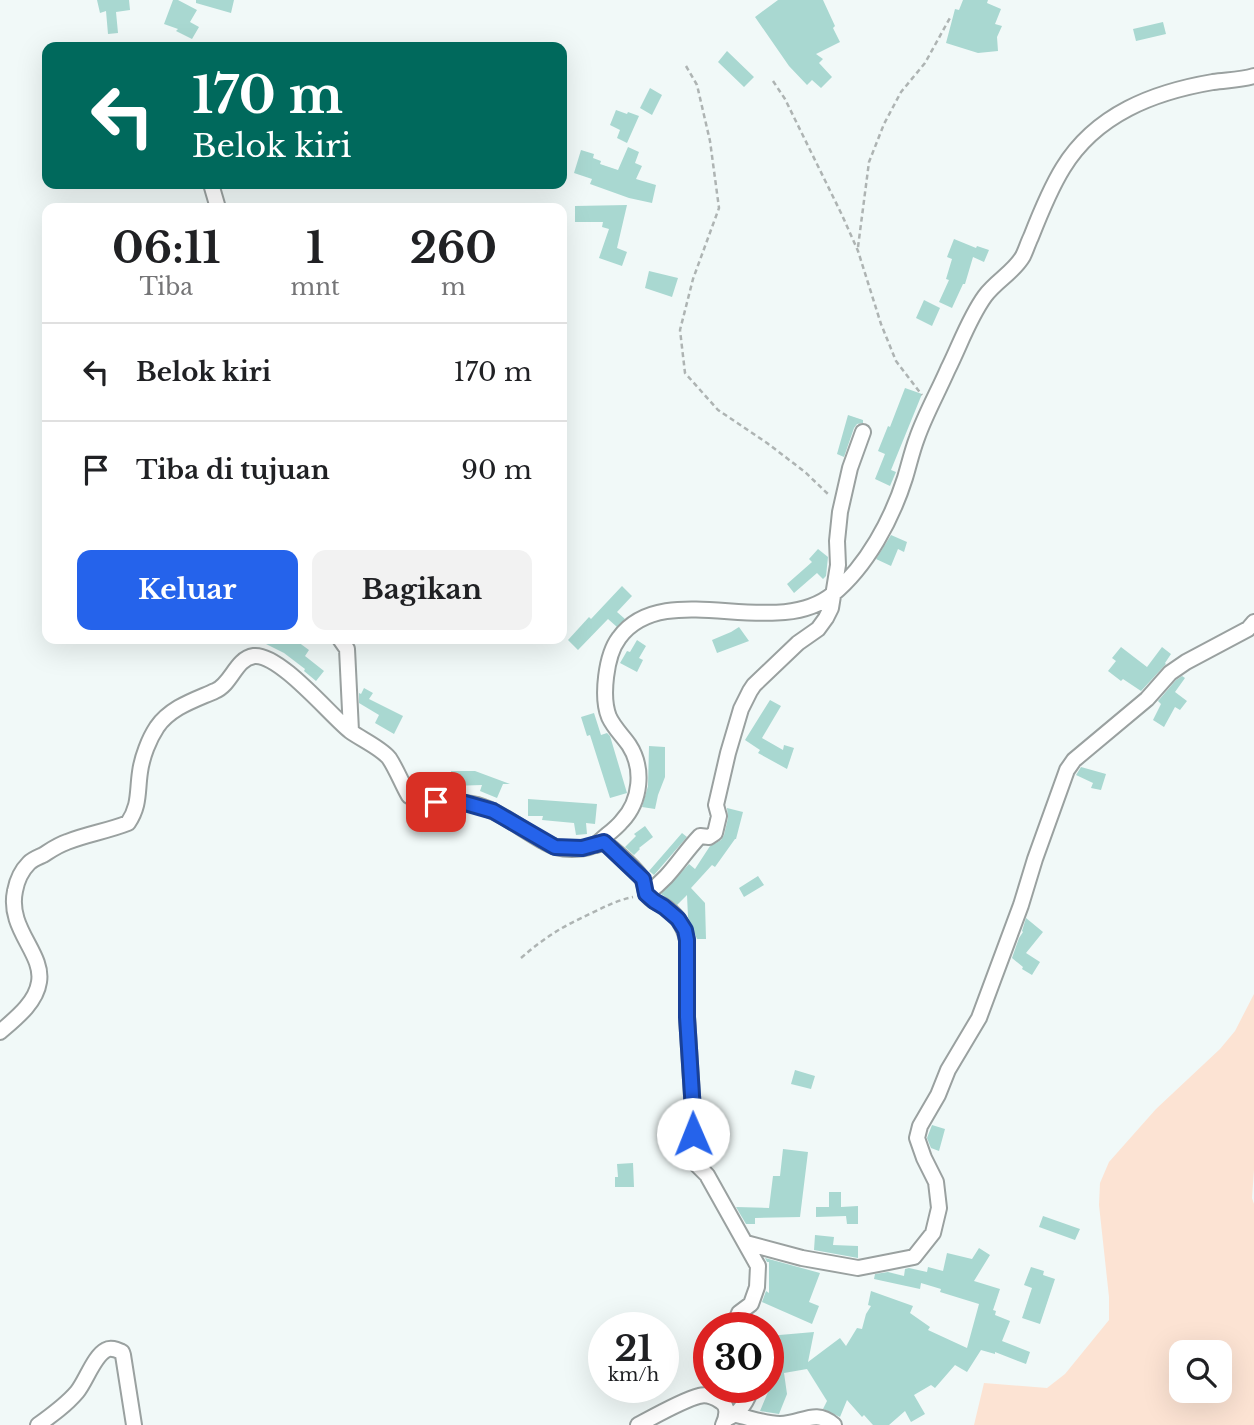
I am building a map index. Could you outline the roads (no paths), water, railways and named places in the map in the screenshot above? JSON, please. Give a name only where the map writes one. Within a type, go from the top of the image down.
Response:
[{"type":"street","points":[[596,845],[622,821],[632,807],[639,775],[637,760],[609,716],[605,702],[606,670],[611,652],[619,638],[648,615],[668,610],[780,613],[806,608],[831,596],[864,558],[892,512],[918,436],[962,337],[986,295],[1023,256],[1063,168],[1079,147],[1097,129],[1139,102],[1173,90],[1254,76]]},
{"type":"street","points":[[646,894],[658,886],[678,865],[700,836],[709,837],[715,833],[719,816],[716,805],[728,753],[741,709],[750,691],[799,643],[818,629],[831,608],[838,565],[840,512],[850,468],[863,432]]},
{"type":"street","points":[[746,1243],[802,1258],[858,1268],[914,1257],[933,1233],[939,1208],[936,1182],[917,1138],[920,1126],[948,1070],[979,1018],[1067,770],[1073,760],[1147,699],[1170,673],[1248,629],[1254,622]]},
{"type":"street","points":[[344,644],[347,649],[351,732]]},
{"type":"street","points":[[0,1031],[22,1012],[34,996],[40,976],[15,916],[13,900],[17,879],[30,862],[55,848],[128,822],[138,803],[140,768],[157,727],[169,714],[224,687],[244,661],[254,656],[263,658],[307,689],[351,732],[387,756],[409,796],[436,802],[458,801],[493,811],[555,847],[582,848],[604,842],[643,879],[646,894],[671,913],[685,930],[694,1158],[707,1175],[758,1266],[757,1287],[751,1304],[740,1312]]},
{"type":"street","points":[[38,1425],[78,1391],[99,1357],[106,1350],[112,1349],[122,1352],[123,1355],[134,1425]]},
{"type":"street","points":[[638,1425],[692,1399],[707,1395],[724,1402],[729,1420]]},
{"type":"street","points":[[729,1420],[743,1403]]},
{"type":"street","points":[[729,1420],[777,1424],[823,1416],[834,1425]]}]
